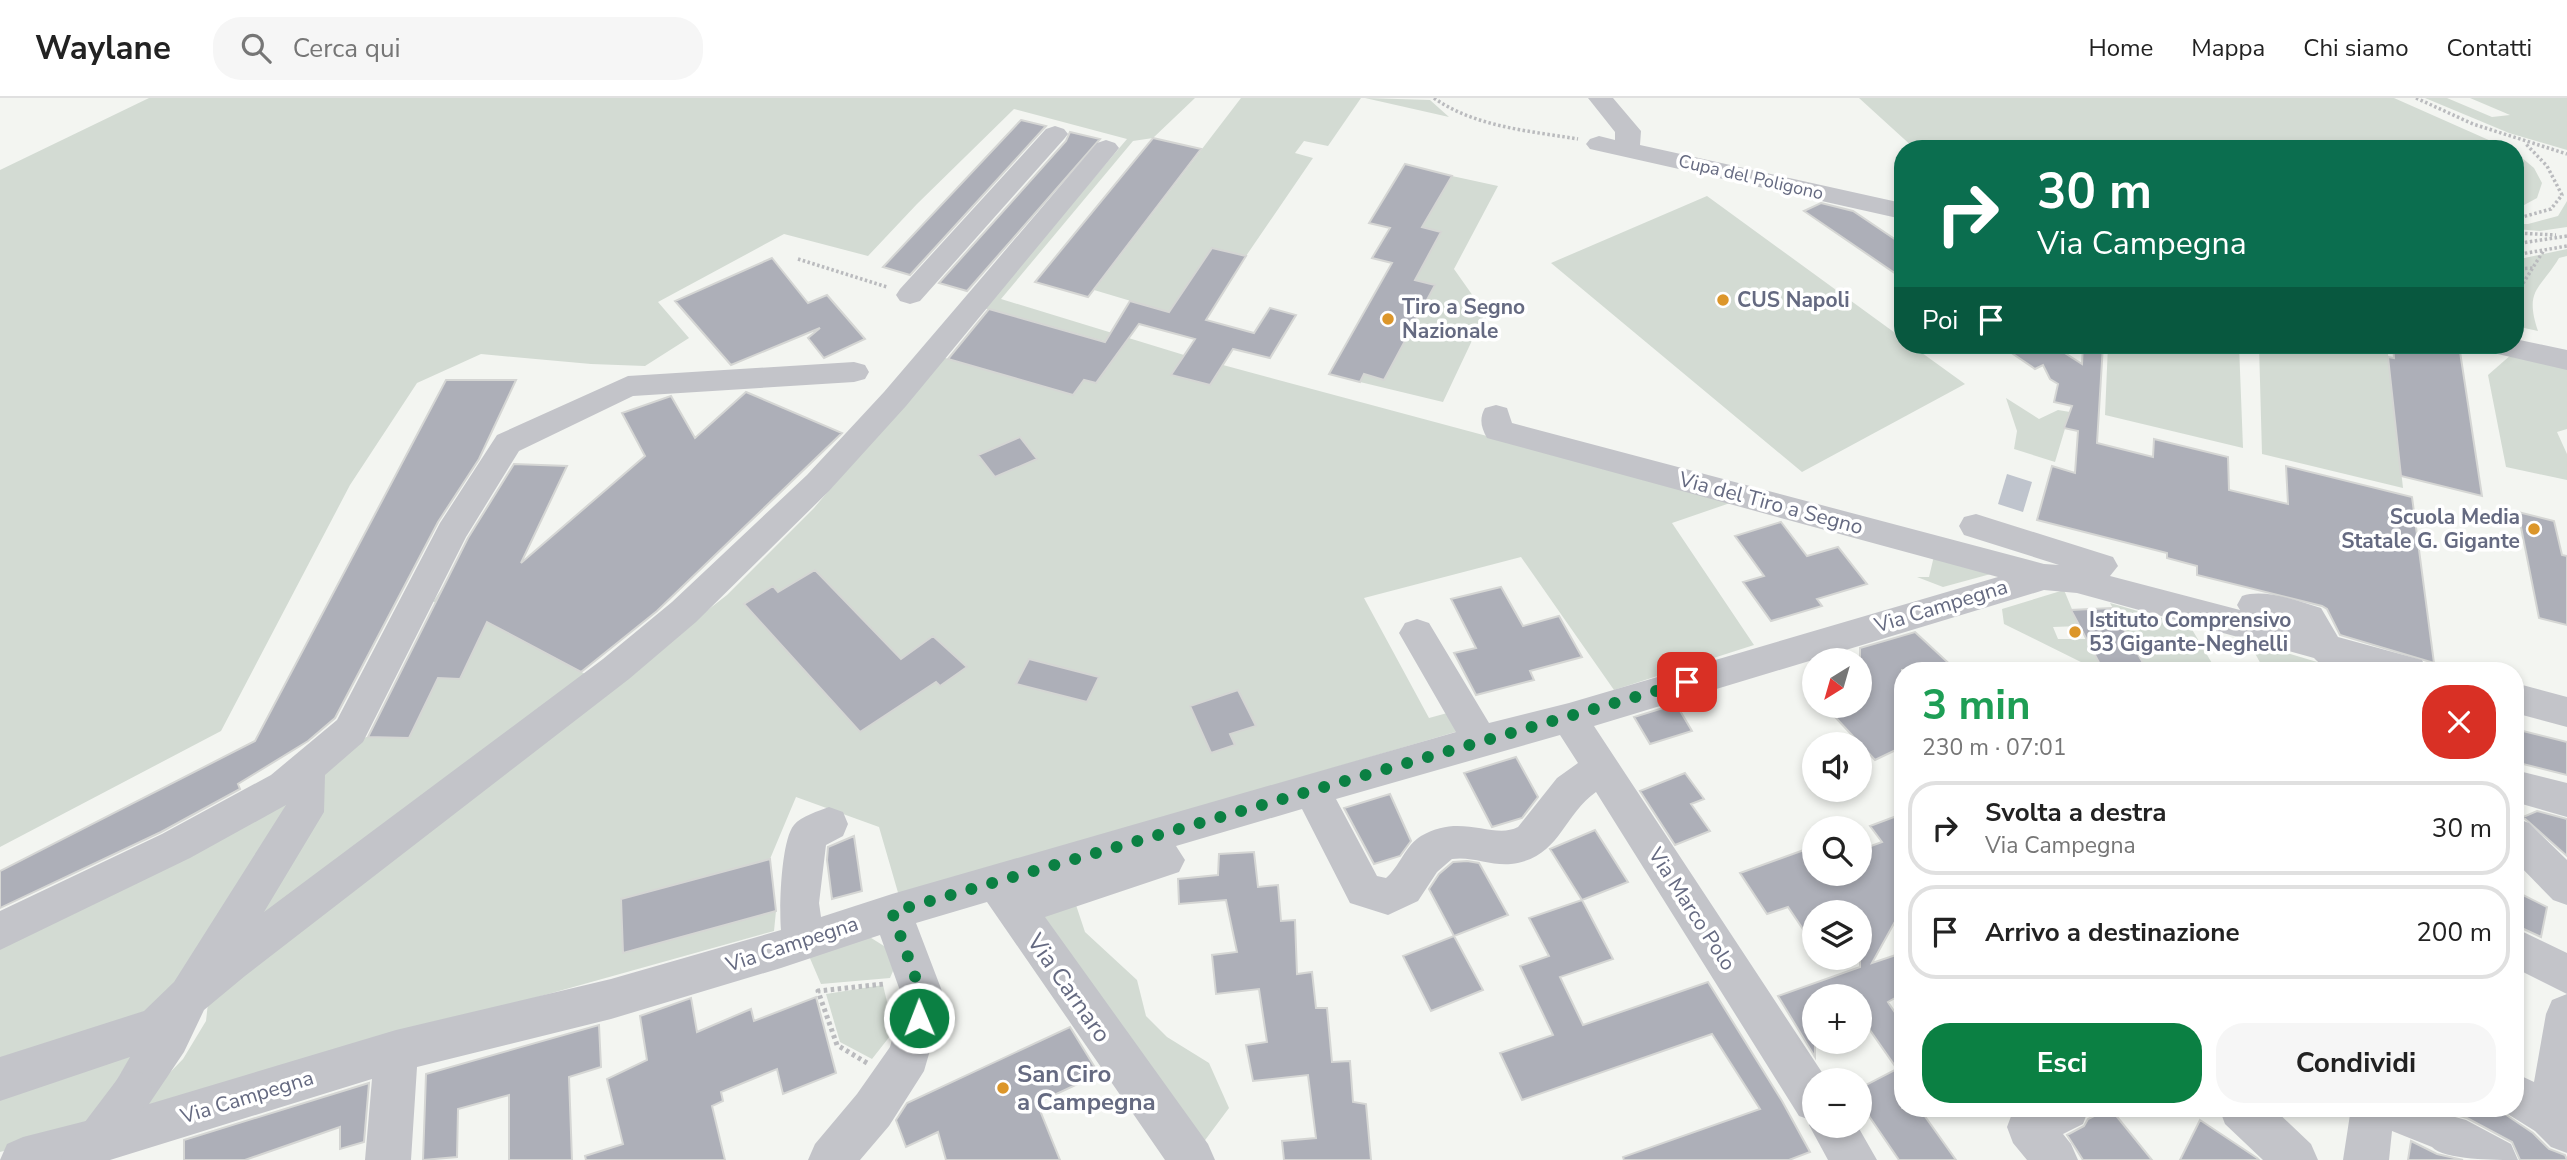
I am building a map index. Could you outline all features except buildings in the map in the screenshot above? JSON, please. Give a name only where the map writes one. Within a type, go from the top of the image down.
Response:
[{"type":"street","points":[[1600,98],[1627,140],[1784,172]]},
{"type":"street","points":[[910,295],[1055,134]]},
{"type":"street","name":"Cupa del Poligono","points":[[1599,144],[1627,140],[1894,209]]},
{"type":"street","points":[[0,1079],[157,1027],[230,962],[616,669],[684,612],[818,483],[895,399],[1106,148]]},
{"type":"street","points":[[2524,351],[2567,360]]},
{"type":"street","points":[[0,931],[176,846],[284,787],[350,732],[452,531],[508,443],[628,386],[854,372]]},
{"type":"street","name":"Via del Tiro a Segno","points":[[1497,423],[2044,577]]},
{"type":"street","points":[[1976,526],[2075,560],[2309,618],[2338,660]]},
{"type":"street","name":"Via Campegna","points":[[23,1160],[396,1051],[611,999],[803,942],[892,912],[1006,896],[1312,791],[2044,577],[2077,580],[2338,660]]},
{"type":"street","points":[[1417,633],[1480,741]]},
{"type":"street","points":[[2524,700],[2567,712]]},
{"type":"street","name":"Via Marco Polo","points":[[1569,718],[1802,1080]]},
{"type":"street","points":[[80,1160],[136,1127],[169,1037],[189,996],[305,812],[306,768]]},
{"type":"street","points":[[1312,791],[1364,890],[1388,897],[1405,889],[1434,848],[1449,842],[1463,840],[1503,848],[1527,842],[1537,835],[1570,790],[1601,769]]},
{"type":"street","points":[[2524,788],[2567,800]]},
{"type":"street","points":[[803,942],[799,903],[808,836],[830,824]]},
{"type":"street","points":[[2524,844],[2567,887]]},
{"type":"street","points":[[1006,896],[1165,860]]},
{"type":"street","name":"Via Carnaro","points":[[1006,896],[1192,1160]]},
{"type":"street","points":[[831,1160],[873,1110],[909,1056],[923,999],[892,912]]},
{"type":"street","points":[[2524,952],[2567,974]]},
{"type":"street","points":[[2544,1114],[2567,1014]]},
{"type":"street","points":[[388,1160],[396,1051]]},
{"type":"street","points":[[2250,1117],[2295,1160]]},
{"type":"street","points":[[2366,1160],[2372,1117]]},
{"type":"street","points":[[2425,1123],[2494,1160]]},
{"type":"street","points":[[1840,1138],[1854,1160]]},
{"type":"path","points":[[1434,98],[1457,112],[1480,119],[1599,144]]},
{"type":"path","points":[[2416,98],[2473,124],[2519,140]]},
{"type":"path","points":[[2525,142],[2567,154]]},
{"type":"path","points":[[2524,219],[2551,209],[2561,195],[2547,166],[2525,142]]},
{"type":"path","points":[[2524,233],[2567,235]]},
{"type":"path","points":[[2524,242],[2567,235]]},
{"type":"path","points":[[2524,253],[2567,246]]},
{"type":"path","points":[[2524,283],[2544,250]]},
{"type":"path","points":[[798,258],[910,295]]},
{"type":"path","points":[[2524,269],[2534,268]]},
{"type":"path","points":[[893,1079],[837,1045],[818,991],[916,980]]},
{"type":"shaded area","points":[[149,98],[1195,98],[1153,138],[1133,141],[1001,299],[1184,355],[1172,375],[1210,385],[1223,365],[1733,502],[1672,523],[1754,645],[1614,690],[1521,557],[1364,598],[1429,718],[1451,712],[1462,730],[899,896],[879,827],[796,797],[770,859],[621,899],[624,952],[776,911],[774,931],[129,1115],[183,1059],[206,1021],[210,985],[550,733],[727,595],[814,508],[942,357],[1072,395],[1084,380],[1096,383],[1122,346],[983,308],[1127,139],[1014,109],[868,256],[784,234],[658,302],[689,338],[645,366],[481,354],[417,383],[350,485],[221,731],[0,847],[0,170]]},
{"type":"shaded area","points":[[1241,98],[1361,98],[1328,146],[1304,141],[1295,153],[1313,158],[1246,256],[1212,248],[1164,320],[1141,304],[1094,290]]},
{"type":"shaded area","points":[[1365,98],[1430,100],[1449,117]]},
{"type":"shaded area","points":[[1859,98],[2394,98],[2489,140],[1905,140]]},
{"type":"shaded area","points":[[2425,98],[2447,98],[2492,117],[2510,115],[2470,98],[2567,98],[2567,150],[2509,133]]},
{"type":"shaded area","points":[[2524,160],[2534,168],[2542,183],[2537,198],[2524,205]]},
{"type":"shaded area","points":[[1452,176],[1498,186],[1454,269],[1485,313],[1443,402],[1360,382],[1364,374],[1385,379],[1435,285],[1415,280],[1441,232],[1422,227]]},
{"type":"shaded area","name":"CUS Napoli","points":[[1707,196],[1894,332],[1894,354],[1923,354],[1965,384],[1802,472],[1551,263]]},
{"type":"shaded area","points":[[2567,201],[2567,227],[2540,231],[2524,230],[2524,224],[2558,216]]},
{"type":"shaded area","points":[[2567,249],[2567,256],[2559,258],[2533,298],[2538,331],[2524,328],[2524,258]]},
{"type":"shaded area","points":[[2108,354],[2239,354],[2243,448],[2105,415]]},
{"type":"shaded area","points":[[2259,354],[2388,354],[2403,488],[2262,454]]},
{"type":"shaded area","points":[[2512,354],[2567,366],[2567,429],[2557,432],[2567,454],[2567,480],[2506,467],[2488,375]]},
{"type":"shaded area","points":[[2006,398],[2039,419],[2058,410],[2070,412],[2055,462],[2014,449],[2017,431]]},
{"type":"shaded area","points":[[2007,474],[2032,482],[2023,512],[1998,504]]},
{"type":"shaded area","points":[[542,544],[563,555],[488,622],[589,676],[224,951],[323,767],[366,737],[409,738],[438,678],[460,679],[476,645],[471,603],[433,602],[450,576],[514,578]]},
{"type":"shaded area","points":[[1934,556],[1998,572],[1943,587],[1917,577],[1929,577]]},
{"type":"shaded area","points":[[2064,590],[2079,626],[2053,627],[2058,639],[2086,639],[2099,662],[2081,662],[2004,624],[2002,609]]},
{"type":"shaded area","points":[[2110,603],[2190,626],[2211,662],[2143,662]]},
{"type":"shaded area","points":[[2249,642],[2317,662],[2260,662]]},
{"type":"shaded area","points":[[292,788],[291,814],[154,1020],[0,1067],[0,943]]},
{"type":"shaded area","points":[[1071,890],[1085,932],[1137,980],[1146,1016],[1167,1037],[1209,1063],[1229,1108],[1191,1159],[1015,909]]},
{"type":"shaded area","points":[[868,936],[892,951],[896,964],[890,978],[821,984],[803,942]]},
{"type":"shaded area","points":[[883,985],[894,1031],[872,1059],[840,1042],[826,994]]},
{"type":"shaded area","points":[[141,1040],[89,1127],[0,1152],[0,1088]]},
{"type":"place","name":"CUS Napoli","points":[[1723,300]]},
{"type":"place","name":"Tiro a Segno Nazionale","points":[[1388,319]]},
{"type":"place","name":"Scuola Media Statale G. Gigante","points":[[2534,529]]},
{"type":"place","name":"Istituto Comprensivo 53 Gigante-Neghelli","points":[[2075,632]]},
{"type":"place","name":"San Ciro a Campegna","points":[[1003,1088]]},
{"type":"route","points":[[919,1018],[923,999],[892,912],[1687,682]]}]
